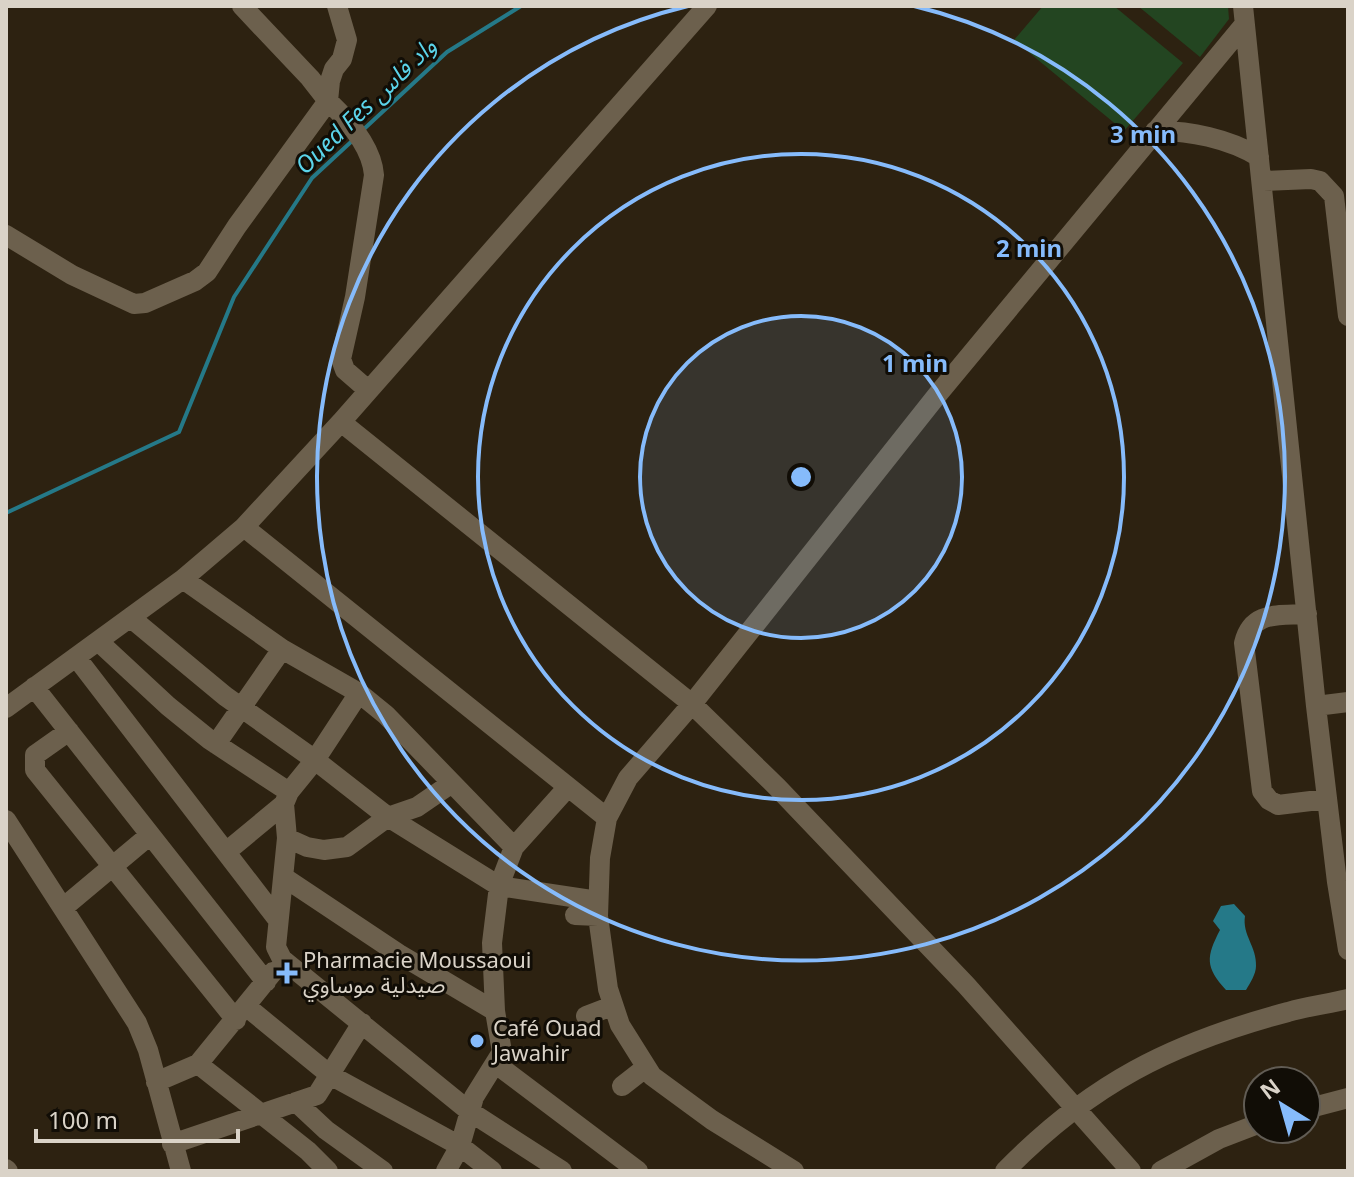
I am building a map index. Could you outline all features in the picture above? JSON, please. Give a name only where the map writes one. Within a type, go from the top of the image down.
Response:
[{"type":"street","points":[[242,6],[335,108],[373,163],[371,202],[341,359],[345,370],[368,390]]},
{"type":"street","points":[[335,108],[330,81],[342,59],[347,40],[337,6]]},
{"type":"street","points":[[6,708],[183,579],[244,527],[341,422],[707,6]]},
{"type":"street","points":[[794,1171],[681,1098],[645,1068],[620,1025],[604,970],[598,909],[600,858],[607,818],[628,778],[692,704],[878,468],[1155,131],[1243,16]]},
{"type":"street","points":[[1243,16],[1263,181],[1316,706],[1348,950]]},
{"type":"street","points":[[7,237],[121,300],[145,303],[195,281],[207,272],[237,226],[335,108]]},
{"type":"street","points":[[1155,131],[1203,137],[1245,149],[1259,157]]},
{"type":"street","points":[[1263,181],[1311,179],[1320,181],[1334,196],[1348,316]]},
{"type":"street","points":[[341,422],[692,704],[777,787],[904,920],[1131,1171]]},
{"type":"street","points":[[244,527],[607,818]]},
{"type":"street","points":[[183,579],[282,649],[359,693],[386,715],[514,847]]},
{"type":"street","points":[[1307,614],[1264,617],[1247,630],[1244,643],[1262,791],[1278,805],[1327,799]]},
{"type":"street","points":[[131,618],[242,708],[388,817],[499,886],[598,909]]},
{"type":"street","points":[[99,642],[168,706],[286,798]]},
{"type":"street","points":[[216,744],[282,649]]},
{"type":"street","points":[[76,657],[278,920]]},
{"type":"street","points":[[34,687],[266,982]]},
{"type":"street","points":[[226,852],[286,798],[359,693]]},
{"type":"street","points":[[1316,706],[1348,702]]},
{"type":"street","points":[[69,731],[35,755],[35,770],[113,867],[241,1013],[330,1075],[460,1146],[492,1171]]},
{"type":"street","points":[[287,838],[307,847],[338,850],[362,838],[388,817],[417,807],[452,783]]},
{"type":"street","points":[[446,1171],[460,1146],[469,1111],[483,1080],[502,1052],[495,1011],[492,943],[499,886],[514,847],[568,787]]},
{"type":"street","points":[[286,798],[285,878],[276,947],[282,959],[469,1111],[562,1171]]},
{"type":"street","points":[[6,820],[137,1023],[181,1171]]},
{"type":"street","points":[[64,907],[150,835]]},
{"type":"street","points":[[285,878],[399,954],[495,1011]]},
{"type":"street","points":[[575,915],[598,909]]},
{"type":"street","points":[[156,1082],[198,1064],[282,959]]},
{"type":"street","points":[[1005,1171],[1050,1127],[1111,1082],[1182,1046],[1291,1011],[1348,999]]},
{"type":"street","points":[[586,1016],[612,1006]]},
{"type":"street","points":[[172,1144],[317,1095],[362,1023]]},
{"type":"street","points":[[198,1064],[328,1171]]},
{"type":"street","points":[[496,1064],[638,1171]]},
{"type":"street","points":[[622,1086],[645,1068]]},
{"type":"street","points":[[1322,1105],[1348,1098]]},
{"type":"street","points":[[296,1102],[326,1130],[383,1171]]},
{"type":"street","points":[[1161,1171],[1219,1139],[1242,1130]]},
{"type":"green space","points":[[1043,6],[1114,6],[1183,63],[1124,131],[1014,40]]},
{"type":"green space","points":[[1138,6],[1228,6],[1229,19],[1200,57]]},
{"type":"water","points":[[1234,904],[1245,916],[1256,959],[1255,972],[1246,990],[1226,990],[1214,975],[1210,962],[1220,930],[1213,921],[1221,906]]},
{"type":"waterway","name":"Oued Fes واد فاس","points":[[364,129],[447,52],[521,6]]},
{"type":"waterway","name":"Oued Fes واد فاس","points":[[6,513],[179,432],[234,297],[312,178],[352,141]]},
{"type":"place","name":"Pharmacie Moussaoui صيدلية موساوي","points":[[287,973]]},
{"type":"place","name":"Café Ouad Jawahir","points":[[477,1041]]}]
